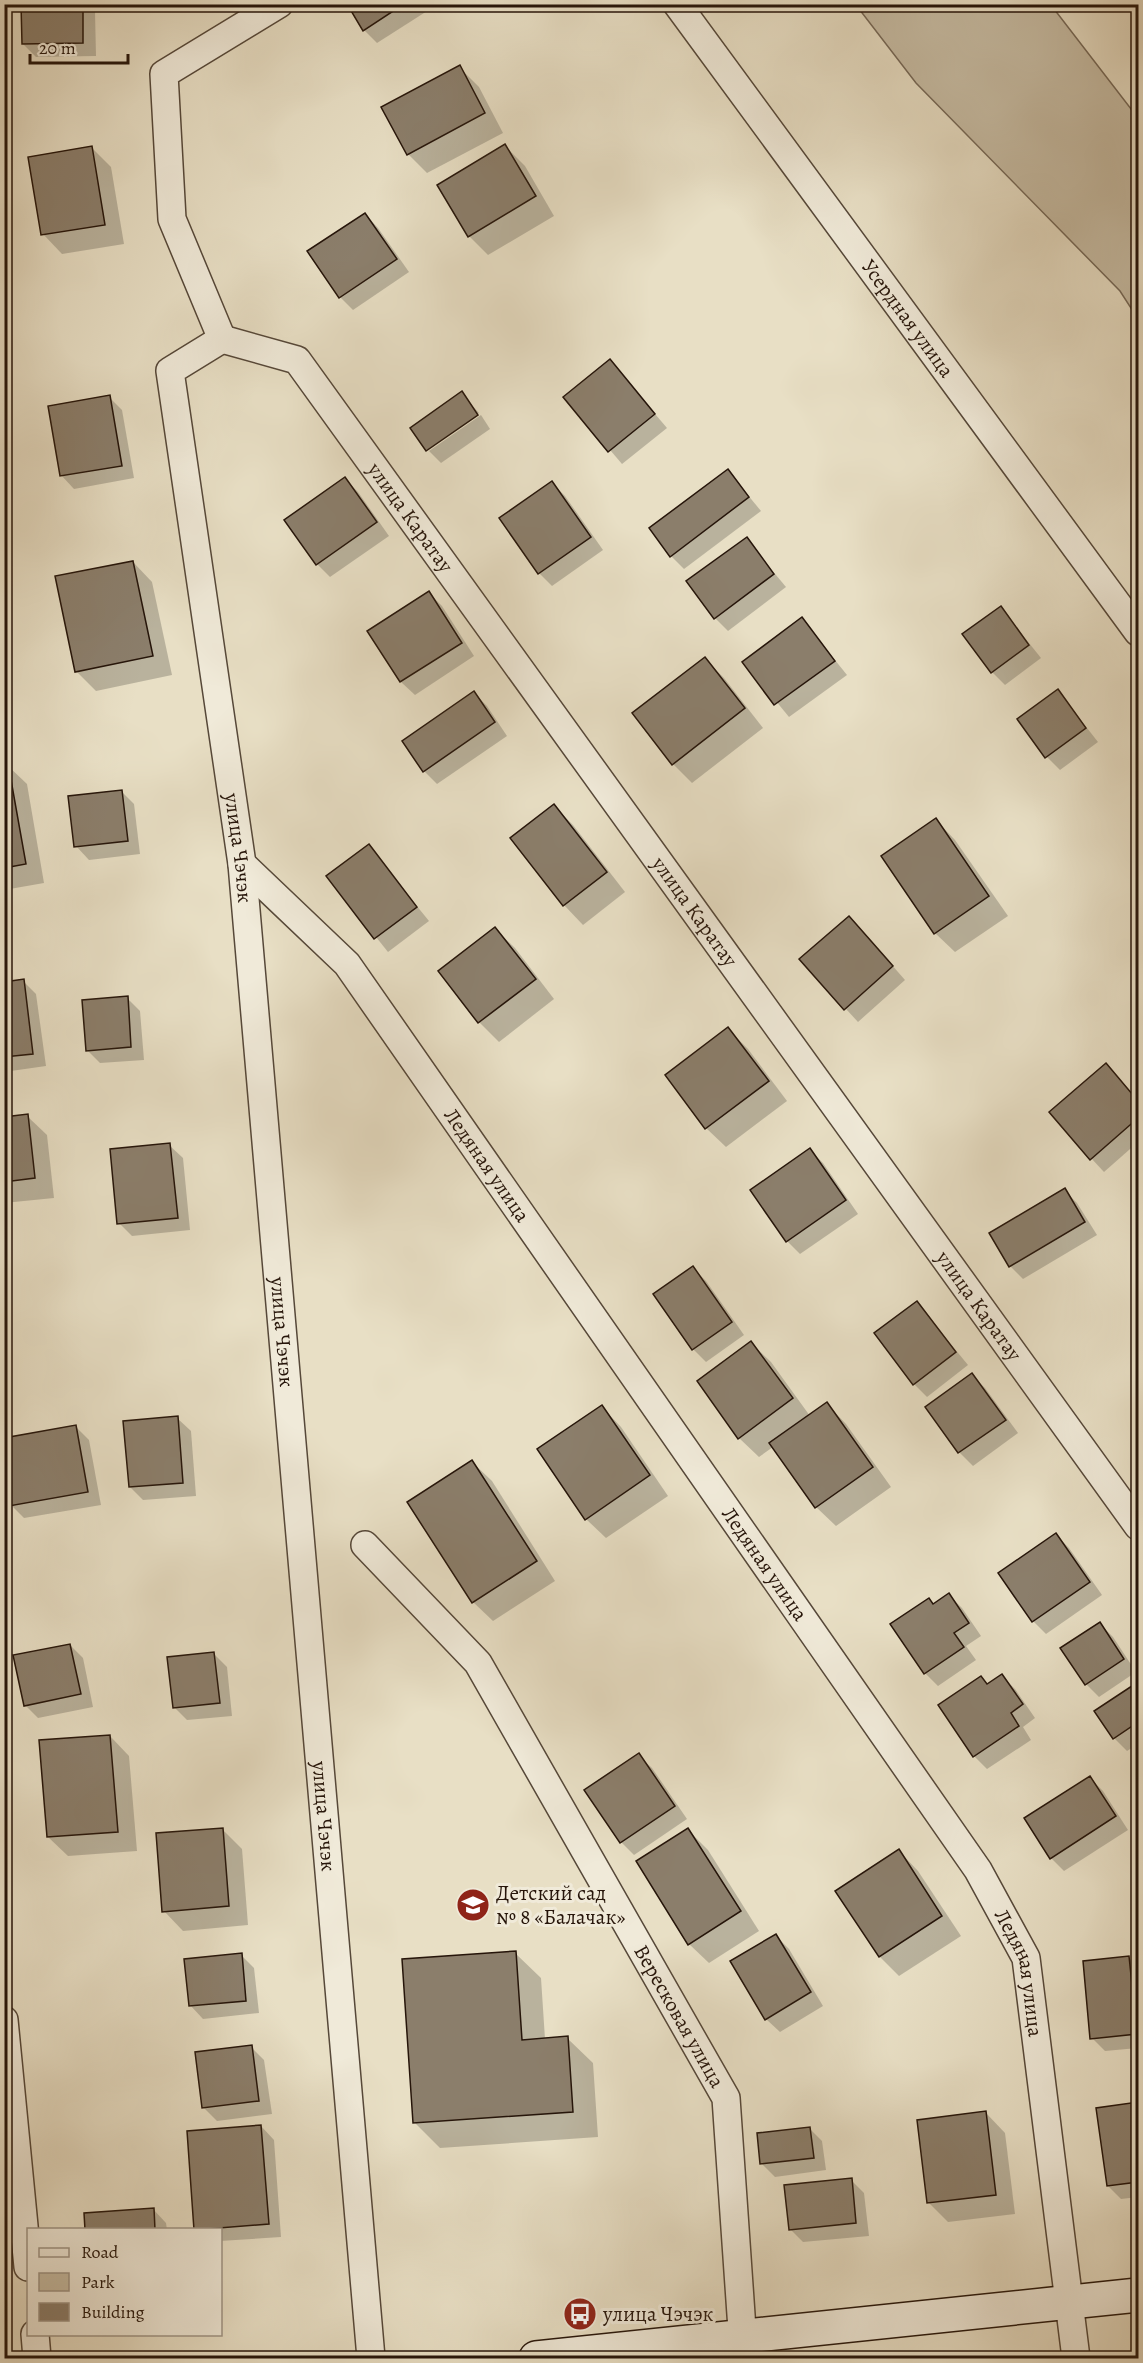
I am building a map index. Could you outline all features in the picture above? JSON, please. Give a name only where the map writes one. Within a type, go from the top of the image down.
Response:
[{"type":"street","points":[[222,339],[172,219],[164,74],[279,4]]},
{"type":"street","name":"Усердная улица","points":[[677,4],[1138,632]]},
{"type":"street","name":"улица Чэчэк","points":[[222,339],[170,371],[242,864],[371,2358]]},
{"type":"street","name":"улица Каратау","points":[[222,339],[297,360],[1138,1526]]},
{"type":"street","name":"Ледяная улица","points":[[242,864],[347,964],[978,1870],[1026,1958],[1076,2358]]},
{"type":"street","name":"Вересковая улица","points":[[365,1545],[478,1663],[726,2098],[743,2348]]},
{"type":"street","points":[[4,2020],[27,2257]]},
{"type":"street","points":[[536,2358],[743,2348],[1138,2295]]},
{"type":"street","points":[[35,2336],[38,2358]]},
{"type":"green space","points":[[856,5],[1051,5],[1138,118],[1138,319],[1120,291],[916,83]]},
{"type":"building","points":[[21,4],[83,4],[83,43],[22,44]]},
{"type":"building","points":[[347,4],[404,4],[363,31]]},
{"type":"building","points":[[460,65],[485,113],[407,155],[381,107]]},
{"type":"building","points":[[505,144],[536,196],[468,237],[437,185]]},
{"type":"building","points":[[92,146],[105,225],[41,235],[28,157]]},
{"type":"building","points":[[365,213],[397,259],[339,298],[307,251]]},
{"type":"building","points":[[610,359],[655,414],[608,452],[563,397]]},
{"type":"building","points":[[462,391],[478,415],[426,451],[410,428]]},
{"type":"building","points":[[110,395],[122,466],[60,476],[48,406]]},
{"type":"building","points":[[728,469],[749,497],[670,557],[649,528]]},
{"type":"building","points":[[345,477],[377,522],[316,565],[284,520]]},
{"type":"building","points":[[552,481],[591,537],[538,574],[499,518]]},
{"type":"building","points":[[747,537],[774,574],[714,619],[686,581]]},
{"type":"building","points":[[133,561],[153,656],[75,672],[55,576]]},
{"type":"building","points":[[429,591],[462,643],[400,682],[367,631]]},
{"type":"building","points":[[1001,606],[1029,645],[991,673],[962,634]]},
{"type":"building","points":[[802,617],[835,661],[774,705],[742,662]]},
{"type":"building","points":[[705,657],[745,708],[672,765],[632,713]]},
{"type":"building","points":[[1058,689],[1086,728],[1045,758],[1017,719]]},
{"type":"building","points":[[474,691],[495,722],[423,772],[402,741]]},
{"type":"building","points":[[4,763],[8,763],[26,864],[4,868]]},
{"type":"building","points":[[122,790],[128,841],[74,847],[68,796]]},
{"type":"building","points":[[554,804],[607,872],[563,906],[510,838]]},
{"type":"building","points":[[936,818],[989,896],[934,934],[881,856]]},
{"type":"building","points":[[369,844],[417,907],[374,939],[326,876]]},
{"type":"building","points":[[849,916],[893,966],[844,1010],[799,959]]},
{"type":"building","points":[[495,927],[536,979],[478,1023],[438,971]]},
{"type":"building","points":[[24,979],[33,1054],[4,1057],[4,982]]},
{"type":"building","points":[[128,996],[131,1047],[86,1051],[82,1000]]},
{"type":"building","points":[[728,1027],[769,1081],[705,1129],[665,1075]]},
{"type":"building","points":[[1106,1063],[1138,1101],[1138,1118],[1090,1160],[1049,1112]]},
{"type":"building","points":[[28,1114],[35,1178],[4,1182],[4,1117]]},
{"type":"building","points":[[170,1143],[178,1218],[117,1224],[110,1149]]},
{"type":"building","points":[[810,1148],[846,1200],[786,1242],[750,1190]]},
{"type":"building","points":[[1065,1188],[1085,1222],[1009,1267],[989,1233]]},
{"type":"building","points":[[693,1266],[732,1322],[692,1350],[653,1294]]},
{"type":"building","points":[[917,1301],[956,1352],[913,1385],[874,1333]]},
{"type":"building","points":[[751,1341],[793,1398],[738,1439],[697,1381]]},
{"type":"building","points":[[972,1373],[1006,1420],[958,1453],[925,1407]]},
{"type":"building","points":[[827,1402],[873,1467],[815,1508],[769,1443]]},
{"type":"building","points":[[602,1405],[650,1475],[585,1520],[537,1449]]},
{"type":"building","points":[[178,1416],[183,1483],[129,1487],[123,1421]]},
{"type":"building","points":[[76,1425],[88,1492],[9,1506],[4,1479],[4,1438]]},
{"type":"building","points":[[472,1460],[537,1561],[472,1603],[407,1502]]},
{"type":"building","points":[[1056,1533],[1090,1582],[1032,1622],[998,1573]]},
{"type":"building","points":[[949,1593],[969,1623],[954,1633],[964,1647],[924,1674],[890,1624],[929,1598],[933,1604]]},
{"type":"building","points":[[1100,1622],[1124,1659],[1085,1685],[1060,1648]]},
{"type":"building","points":[[70,1644],[81,1694],[24,1706],[13,1655]]},
{"type":"building","points":[[214,1652],[220,1703],[173,1708],[167,1657]]},
{"type":"building","points":[[1002,1674],[1023,1704],[1011,1713],[1019,1726],[973,1757],[938,1705],[981,1676],[987,1684]]},
{"type":"building","points":[[1138,1682],[1138,1722],[1113,1739],[1094,1711]]},
{"type":"building","points":[[110,1735],[118,1832],[47,1837],[39,1740]]},
{"type":"building","points":[[639,1753],[675,1806],[620,1843],[584,1790]]},
{"type":"building","points":[[1090,1776],[1116,1816],[1050,1859],[1024,1818]]},
{"type":"building","points":[[223,1828],[229,1906],[162,1912],[156,1833]]},
{"type":"building","points":[[688,1828],[741,1911],[688,1945],[636,1861]]},
{"type":"building","points":[[899,1849],[942,1916],[879,1957],[835,1891]]},
{"type":"building","points":[[776,1934],[811,1992],[765,2020],[730,1961]]},
{"type":"building","points":[[516,1951],[522,2040],[568,2036],[573,2112],[413,2123],[402,1959]]},
{"type":"building","points":[[242,1953],[246,2001],[189,2006],[184,1959]]},
{"type":"building","points":[[1129,1956],[1137,2034],[1090,2039],[1083,1961]]},
{"type":"building","points":[[252,2045],[259,2101],[202,2108],[195,2052]]},
{"type":"building","points":[[1138,2102],[1138,2182],[1107,2186],[1096,2108]]},
{"type":"building","points":[[986,2111],[996,2195],[927,2203],[917,2120]]},
{"type":"building","points":[[261,2125],[269,2224],[194,2228],[187,2131]]},
{"type":"building","points":[[810,2127],[814,2158],[760,2164],[757,2133]]},
{"type":"building","points":[[852,2178],[856,2223],[789,2230],[784,2185]]},
{"type":"building","points":[[154,2208],[155,2228],[85,2228],[84,2213]]},
{"type":"place","name":"Детский сад № 8 «Балачак»","points":[[473,1905]]},
{"type":"place","name":"улица Чэчэк","points":[[580,2314]]}]
